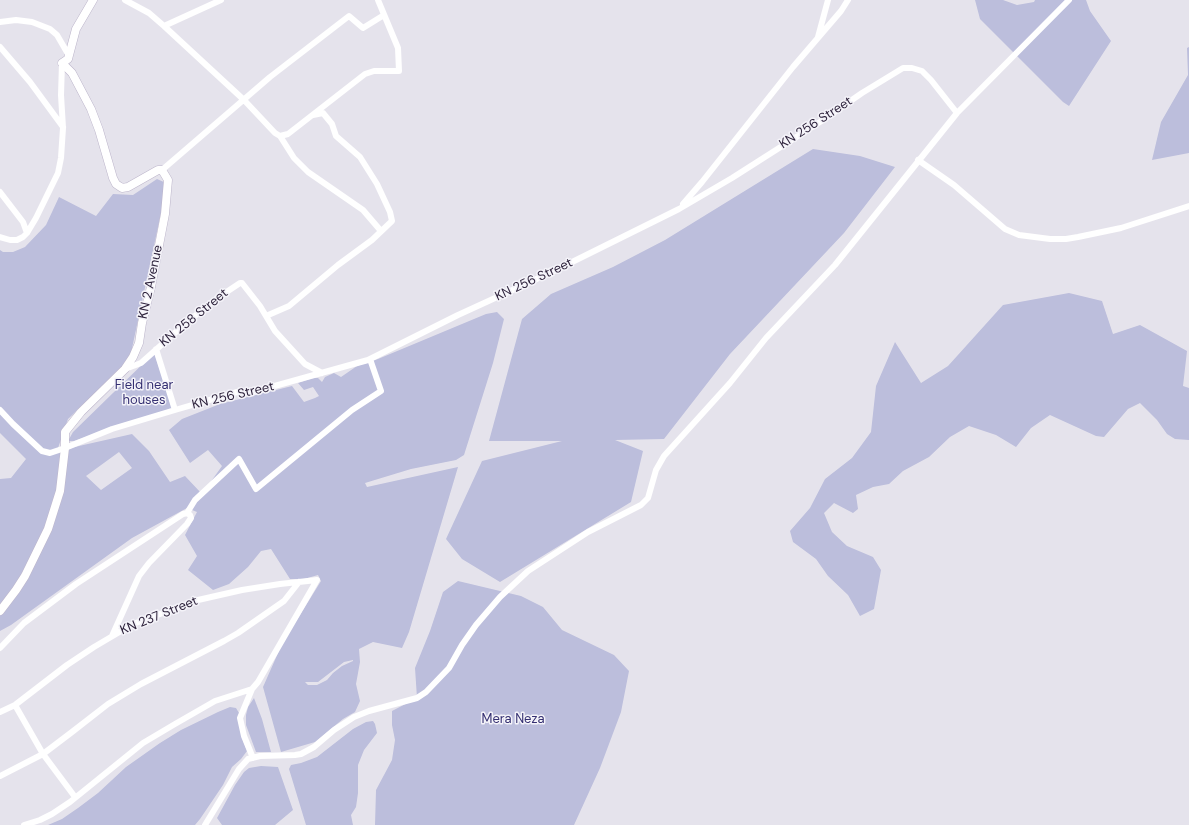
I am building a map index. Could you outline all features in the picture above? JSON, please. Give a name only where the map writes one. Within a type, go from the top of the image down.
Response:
[{"type":"main road","points":[[93,0],[76,29],[68,54],[68,59],[62,63],[72,72],[91,109],[116,184],[122,188],[128,188],[158,170],[162,170]]},
{"type":"main road","name":"KN 2 Avenue","points":[[1,611],[25,576],[48,529],[60,491],[65,448],[65,432],[97,396],[125,370],[133,358],[139,344],[165,214],[168,180],[162,170]]},
{"type":"street","points":[[125,0],[149,13],[164,26],[244,100],[275,133],[280,136],[294,158],[308,172],[363,210],[381,231]]},
{"type":"street","points":[[164,26],[221,0]]},
{"type":"street","points":[[280,136],[288,134],[365,74],[374,71],[400,71],[398,48],[378,0]]},
{"type":"street","points":[[818,39],[828,0]]},
{"type":"street","points":[[679,209],[705,179],[848,0]]},
{"type":"street","points":[[205,825],[239,769],[248,759],[260,756],[301,754],[314,747],[334,730],[354,717],[369,711],[417,698],[426,692],[449,668],[462,645],[476,625],[500,597],[528,571],[588,532],[641,504],[648,498],[656,470],[664,456],[730,383],[766,338],[835,265],[957,113],[1069,0]]},
{"type":"street","points":[[162,170],[270,77],[350,16],[363,28],[384,14]]},
{"type":"street","points":[[0,22],[16,20],[32,22],[50,29],[57,35],[68,54]]},
{"type":"street","points":[[0,47],[30,82],[63,128]]},
{"type":"street","points":[[0,237],[10,240],[17,240],[27,233],[58,173],[61,158],[63,128],[61,96],[62,63]]},
{"type":"street","name":"KN 256 Street","points":[[0,410],[42,451],[50,453],[112,429],[175,410],[237,392],[253,392],[370,359],[679,209],[732,178],[903,68],[912,68],[922,71],[957,113]]},
{"type":"street","points":[[266,316],[289,306],[392,221],[392,217],[377,184],[360,157],[336,136],[332,124],[323,113],[311,116]]},
{"type":"street","points":[[918,160],[954,184],[1005,229],[1019,235],[1050,239],[1078,238],[1121,228],[1189,206]]},
{"type":"street","points":[[0,192],[23,222],[27,233]]},
{"type":"street","name":"KN 258 Street","points":[[125,370],[141,363],[197,314],[242,283],[260,306],[275,331],[305,364],[322,373]]},
{"type":"street","points":[[156,349],[175,410]]},
{"type":"street","points":[[0,648],[24,623],[76,584],[183,514],[187,513],[195,500],[239,459],[256,489],[352,410],[381,391],[370,359]]},
{"type":"street","points":[[112,636],[139,576],[149,563],[187,524],[190,515],[187,513]]},
{"type":"street","name":"KN 237 Street","points":[[0,712],[15,705],[67,665],[133,624],[198,600],[242,590],[316,579],[317,582],[258,682],[252,689]]},
{"type":"street","points":[[0,776],[43,754],[108,704],[141,684],[238,633],[284,601],[298,582]]},
{"type":"street","points":[[252,689],[240,718],[244,736],[253,758]]},
{"type":"street","points":[[24,825],[52,814],[143,743],[215,701],[252,689]]},
{"type":"street","points":[[15,705],[43,754],[75,797]]},
{"type":"green space","points":[[975,0],[1003,0],[1017,5],[1034,2],[1035,0],[1086,0],[1090,11],[1111,41],[1069,106],[1063,102],[980,19]]},
{"type":"green space","points":[[1189,47],[1189,153],[1152,160],[1161,122],[1188,75],[1187,48]]},
{"type":"green space","points":[[813,149],[860,156],[895,167],[844,233],[730,354],[664,439],[615,440],[643,451],[631,502],[500,582],[462,559],[446,539],[482,461],[562,441],[489,441],[522,319],[551,294],[613,267],[665,240]]},
{"type":"green space","points":[[157,179],[166,183],[164,199],[131,353],[124,365],[68,419],[57,451],[132,434],[149,451],[170,482],[185,476],[202,494],[222,466],[208,450],[190,463],[169,430],[182,419],[220,404],[292,386],[304,402],[319,396],[313,387],[304,390],[298,383],[313,378],[318,378],[322,382],[325,377],[334,373],[341,377],[357,366],[378,359],[486,314],[497,312],[504,319],[493,363],[464,455],[456,460],[411,469],[365,483],[367,487],[458,467],[409,632],[402,648],[373,642],[359,649],[360,662],[356,684],[360,701],[355,712],[343,719],[315,742],[281,752],[263,687],[282,644],[321,581],[318,575],[304,579],[290,579],[271,549],[261,551],[248,567],[229,584],[213,590],[188,570],[197,556],[185,535],[197,512],[187,508],[132,538],[11,625],[0,631],[0,479],[11,478],[26,459],[0,433],[0,250],[3,252],[13,252],[25,247],[46,225],[59,197],[96,216],[113,194],[133,195]],"holes":[[[119,452],[132,468],[101,490],[86,476]],[[353,660],[342,666],[327,680],[317,685],[308,685],[305,682],[318,682],[344,662]]]},
{"type":"green space","points":[[1069,293],[1102,301],[1113,334],[1140,325],[1187,351],[1183,386],[1189,388],[1189,440],[1175,439],[1167,434],[1157,420],[1140,403],[1128,409],[1104,437],[1096,436],[1050,415],[1031,428],[1016,447],[996,435],[969,426],[950,437],[929,457],[903,471],[889,484],[873,487],[856,495],[858,509],[853,513],[834,503],[824,513],[832,532],[847,546],[873,557],[881,570],[874,609],[860,616],[848,595],[828,576],[816,559],[793,542],[790,531],[810,508],[825,479],[852,458],[871,432],[876,386],[895,342],[921,383],[948,366],[1003,305]]},
{"type":"green space","name":"Field near houses","points":[[154,353],[173,408],[74,441],[68,441],[73,432]]},
{"type":"green space","name":"Mera Neza","points":[[458,581],[521,596],[543,607],[562,630],[614,655],[629,671],[621,712],[600,768],[574,825],[375,825],[376,790],[392,760],[395,740],[392,725],[392,711],[417,698],[415,668],[430,631],[443,592]]},
{"type":"green space","points":[[254,698],[262,719],[271,752],[256,752],[246,725],[248,707]]},
{"type":"green space","points":[[230,707],[236,708],[239,713],[242,738],[247,751],[232,767],[223,785],[195,825],[48,825],[62,819],[78,808],[98,793],[126,767],[160,743],[181,730]]},
{"type":"green space","points":[[373,721],[377,733],[364,750],[358,765],[358,793],[356,807],[351,815],[353,825],[306,825],[289,769],[291,765],[317,757],[353,729],[366,722]]},
{"type":"green space","points":[[261,766],[278,767],[293,810],[275,825],[222,825],[217,818],[235,785],[244,772],[249,768]]}]
